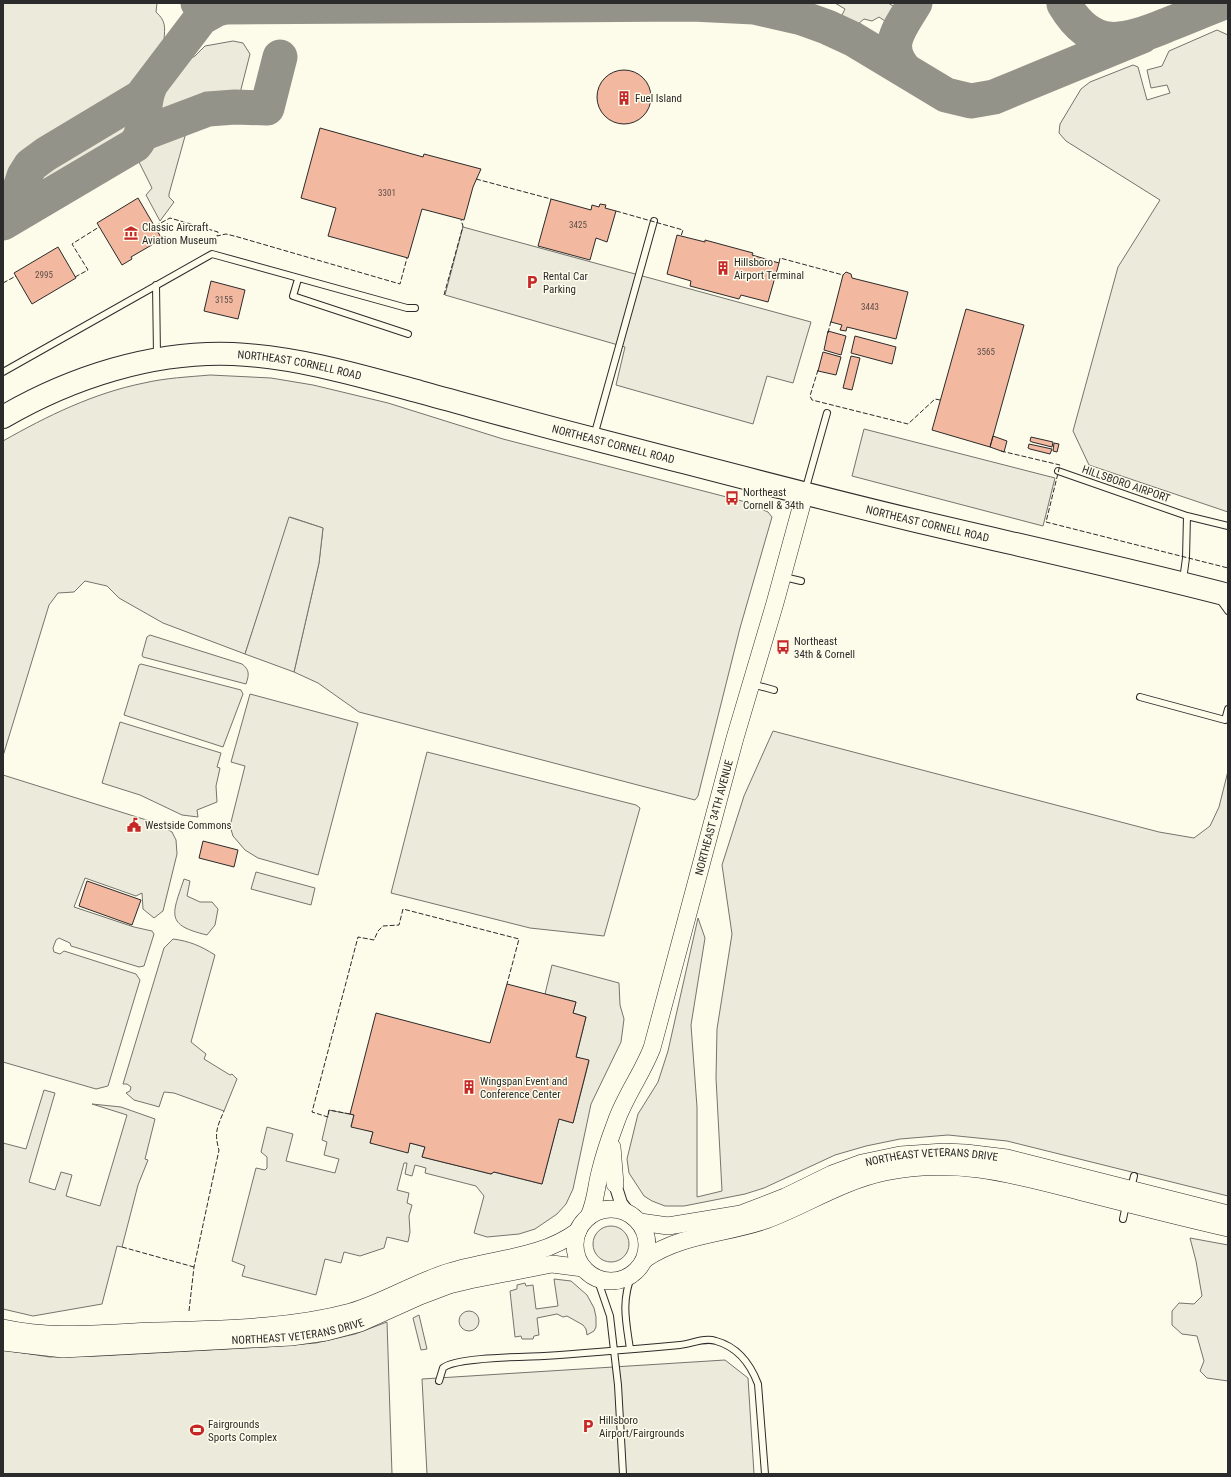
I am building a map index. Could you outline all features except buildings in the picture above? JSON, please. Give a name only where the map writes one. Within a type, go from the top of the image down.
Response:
[{"type":"highway","name":"NORTHEAST CORNELL ROAD","points":[[3,417],[21,406],[93,375],[156,359],[231,354],[319,364],[593,439],[805,493],[1182,583],[1221,594]]},
{"type":"street","name":"NORTHEAST 34TH AVENUE","points":[[590,1216],[596,1201],[600,1172],[620,1110],[647,1062],[654,1043],[734,738],[783,576],[805,493]]},
{"type":"street","name":"NORTHEAST 34TH AVENUE","points":[[612,1137],[615,1184],[621,1203],[627,1211]]},
{"type":"street","name":"NORTHEAST VETERANS DRIVE","points":[[640,1222],[668,1226],[741,1214],[768,1205],[846,1168],[881,1159],[922,1153],[966,1153],[987,1155],[1228,1228]]},
{"type":"street","name":"NORTHEAST VETERANS DRIVE","points":[[645,1259],[671,1244],[765,1220],[850,1183],[884,1172],[921,1167],[964,1166],[1228,1214]]},
{"type":"street","points":[[608,1208],[627,1211],[640,1222],[647,1238],[648,1248],[645,1259],[640,1267],[632,1274],[616,1281],[597,1278],[583,1268],[576,1251],[578,1231],[590,1216],[599,1211],[608,1208]]},
{"type":"street","name":"NORTHEAST VETERANS DRIVE","points":[[3,1328],[32,1333],[76,1335],[212,1329],[318,1320],[353,1311],[450,1271],[549,1248],[565,1241],[578,1231]]},
{"type":"street","name":"NORTHEAST VETERANS DRIVE","points":[[3,1342],[63,1349],[292,1337],[326,1332],[360,1323],[420,1296],[449,1285],[470,1280],[552,1264],[583,1268]]},
{"type":"lane","points":[[593,439],[654,222]]},
{"type":"lane","points":[[3,372],[212,254],[407,308],[415,308]]},
{"type":"lane","points":[[298,279],[293,296],[408,334]]},
{"type":"lane","points":[[156,285],[156,359]]},
{"type":"lane","points":[[805,493],[827,413]]},
{"type":"lane","name":"HILLSBORO AIRPORT","points":[[1058,471],[1187,516],[1228,526]]},
{"type":"lane","points":[[1182,583],[1186,558],[1187,516]]},
{"type":"lane","points":[[783,576],[801,581]]},
{"type":"lane","points":[[1221,594],[1228,611]]},
{"type":"lane","points":[[751,684],[774,690]]},
{"type":"lane","points":[[1140,697],[1225,720],[1228,709]]},
{"type":"lane","points":[[630,1349],[624,1304],[626,1290],[632,1274]]},
{"type":"lane","points":[[597,1278],[608,1305],[618,1385],[623,1474]]},
{"type":"lane","points":[[439,1381],[443,1368],[451,1363],[613,1351],[690,1344],[706,1340],[715,1340],[728,1345],[740,1353],[754,1373],[758,1384],[765,1474]]},
{"type":"shaded area","points":[[3,3],[157,3],[156,12],[162,18],[165,31],[161,54],[147,78],[136,91],[107,112],[42,146],[30,154],[19,167],[3,207]]},
{"type":"shaded area","points":[[835,3],[888,3],[895,7],[885,21],[879,17],[872,21],[864,19],[858,24],[841,17],[845,9]]},
{"type":"shaded area","points":[[1217,30],[1228,35],[1228,512],[1089,465],[1073,431],[1118,267],[1160,200],[1066,141],[1059,133],[1060,124],[1081,89],[1090,82],[1133,65],[1138,67],[1147,100],[1170,93],[1167,85],[1151,88],[1147,70],[1162,66],[1169,51]]},
{"type":"shaded area","points":[[233,41],[243,43],[250,54],[239,97],[205,99],[159,117],[155,116],[155,100],[157,94],[178,66],[195,56],[205,46]]},
{"type":"shaded area","points":[[131,112],[130,126],[123,138],[27,195],[31,178],[42,165]]},
{"type":"shaded area","points":[[191,126],[187,129],[169,194],[169,197],[174,202],[160,221],[146,195],[152,188],[139,162],[146,148],[152,143],[165,135]]},
{"type":"shaded area","points":[[463,227],[811,322],[793,383],[767,376],[753,424],[616,385],[625,347],[445,295]]},
{"type":"shaded area","points":[[210,375],[271,378],[313,385],[388,403],[503,439],[742,501],[768,512],[772,517],[740,628],[698,796],[695,800],[359,712],[318,683],[294,672],[319,563],[323,528],[290,517],[245,654],[163,623],[119,598],[107,586],[85,581],[74,592],[58,593],[49,605],[3,756],[3,441],[71,406],[125,387],[152,381]]},
{"type":"shaded area","points":[[864,429],[1055,478],[1043,526],[852,476]]},
{"type":"shaded area","points":[[289,517],[323,528],[319,563],[294,672],[245,654]]},
{"type":"shaded area","points":[[150,635],[242,664],[248,673],[246,684],[143,657],[142,655],[147,637]]},
{"type":"shaded area","points":[[141,664],[241,690],[243,694],[223,747],[124,715],[139,665]]},
{"type":"shaded area","points":[[250,694],[358,723],[318,875],[258,858],[245,850],[233,836],[230,826],[245,766],[231,762]]},
{"type":"shaded area","points":[[120,722],[221,753],[217,767],[220,768],[216,786],[217,802],[197,810],[198,817],[182,815],[140,795],[102,783]]},
{"type":"shaded area","points":[[773,731],[1159,832],[1194,838],[1210,826],[1219,807],[1228,771],[1228,1196],[1007,1141],[948,1135],[900,1139],[866,1146],[835,1155],[764,1188],[745,1194],[684,1206],[665,1206],[644,1196],[629,1173],[627,1159],[638,1114],[658,1082],[668,1051],[698,918],[705,938],[691,1025],[697,1107],[697,1197],[722,1191],[716,1078],[717,1029],[732,934],[722,865],[744,796]]},
{"type":"shaded area","points":[[427,752],[636,805],[640,808],[604,936],[530,928],[391,893]]},
{"type":"shaded area","points":[[3,775],[156,823],[172,832],[176,840],[177,854],[163,911],[154,918],[143,909],[142,893],[136,896],[85,878],[74,907],[134,927],[152,931],[154,934],[144,966],[139,967],[71,946],[70,943],[59,938],[56,940],[53,948],[54,952],[60,954],[64,951],[136,974],[140,980],[108,1086],[96,1089],[3,1062]]},
{"type":"shaded area","points":[[256,872],[315,888],[311,905],[251,889]]},
{"type":"shaded area","points":[[184,879],[190,881],[187,896],[200,902],[212,902],[218,909],[215,925],[207,935],[184,927],[175,917],[175,910]]},
{"type":"shaded area","points":[[173,939],[195,944],[215,955],[191,1042],[206,1054],[204,1059],[230,1075],[232,1074],[237,1079],[224,1111],[174,1093],[164,1092],[159,1107],[134,1100],[126,1093],[130,1091],[131,1087],[127,1084],[123,1084],[164,948]]},
{"type":"shaded area","points":[[552,965],[619,983],[620,1005],[624,1019],[621,1042],[591,1104],[573,1189],[566,1204],[557,1214],[535,1229],[519,1234],[487,1237],[474,1233],[484,1196],[476,1186],[425,1173],[426,1168],[415,1165],[412,1176],[405,1174],[407,1163],[404,1163],[397,1190],[409,1193],[407,1203],[412,1205],[409,1216],[410,1232],[408,1242],[387,1237],[384,1248],[360,1256],[344,1252],[341,1263],[325,1259],[316,1295],[242,1276],[245,1266],[232,1261],[256,1168],[265,1170],[267,1168],[267,1157],[261,1152],[267,1127],[293,1134],[286,1161],[335,1173],[339,1159],[324,1155],[327,1142],[322,1140],[329,1110],[354,1115],[351,1126],[373,1132],[370,1143],[410,1143],[425,1147],[422,1157],[491,1174],[494,1172],[542,1184],[559,1119],[573,1123],[589,1061],[576,1057],[586,1017],[573,1013],[576,1002],[545,994]]},
{"type":"shaded area","points":[[44,1090],[55,1093],[29,1182],[55,1190],[61,1172],[72,1175],[66,1196],[100,1206],[127,1115],[92,1104],[121,1107],[155,1119],[145,1159],[148,1160],[138,1185],[122,1247],[117,1246],[102,1304],[33,1316],[3,1309],[3,1143],[26,1149]]},
{"type":"shaded area","points":[[614,1226],[624,1231],[628,1237],[628,1251],[624,1257],[618,1261],[608,1262],[598,1257],[594,1251],[593,1241],[598,1231],[604,1227]]},
{"type":"shaded area","points":[[1190,1238],[1228,1245],[1228,1381],[1207,1378],[1200,1371],[1204,1361],[1197,1336],[1182,1334],[1172,1325],[1172,1311],[1179,1303],[1194,1304],[1202,1296],[1196,1261]]},
{"type":"shaded area","points":[[554,1279],[571,1281],[587,1295],[594,1308],[596,1317],[596,1327],[594,1331],[587,1335],[586,1329],[583,1325],[567,1316],[563,1317],[557,1314],[537,1318],[539,1335],[534,1336],[533,1339],[522,1339],[521,1336],[515,1337],[510,1291],[517,1289],[517,1285],[525,1283],[526,1286],[533,1285],[536,1309],[558,1306]]},
{"type":"shaded area","points":[[469,1311],[476,1314],[479,1321],[476,1328],[469,1331],[462,1328],[459,1321],[462,1314]]},
{"type":"shaded area","points":[[419,1315],[427,1349],[421,1350],[413,1318]]},
{"type":"shaded area","name":"Fairgrounds Sports Complex","points":[[387,1322],[392,1474],[3,1474],[3,1350],[50,1357],[98,1356],[265,1347],[316,1343],[355,1334]]},
{"type":"shaded area","name":"Hillsboro Airport/Fairgrounds","points":[[725,1360],[748,1378],[754,1474],[427,1474],[422,1379]]},
{"type":"taxiway","points":[[198,3],[207,6],[226,7],[692,4],[754,7],[802,18],[827,27],[853,39],[946,95],[971,101],[994,97],[1142,36]]},
{"type":"taxiway","points":[[906,71],[899,62],[895,53],[896,37],[915,3]]},
{"type":"taxiway","points":[[1064,4],[1075,19],[1086,30],[1098,36],[1110,39],[1123,39],[1151,31],[1222,3]]},
{"type":"taxiway","points":[[21,212],[19,191],[24,176],[31,165],[46,154],[141,97],[201,18],[217,9],[226,7]]},
{"type":"taxiway","points":[[142,134],[208,109],[235,107],[267,108],[280,57]]},
{"type":"taxiway","points":[[3,223],[135,145],[142,132],[145,102],[150,86]]},
{"type":"fence","points":[[476,179],[551,199]]},
{"type":"fence","points":[[616,211],[683,230],[681,236]]},
{"type":"fence","points":[[155,226],[170,218],[218,232],[217,236],[226,234],[238,237],[400,284],[407,258]]},
{"type":"fence","points":[[444,295],[463,226],[461,220]]},
{"type":"fence","points":[[75,277],[88,270],[72,244],[99,227]]},
{"type":"fence","points":[[779,263],[780,258],[843,275]]},
{"type":"fence","points":[[3,283],[16,276]]},
{"type":"fence","points":[[828,333],[831,321]]},
{"type":"fence","points":[[818,370],[810,396],[812,400],[908,424],[935,399],[940,400]]},
{"type":"fence","points":[[1001,451],[1060,465],[1046,522],[1228,568]]},
{"type":"fence","points":[[350,1114],[329,1110],[328,1117],[312,1112],[358,937],[374,940],[378,931],[383,926],[399,925],[403,909],[519,939],[507,984]]},
{"type":"fence","points":[[189,1311],[194,1267],[219,1150],[217,1130],[224,1111]]},
{"type":"fence","points":[[122,1247],[194,1267]]},
{"type":"place","name":"Fuel Island","points":[[624,98]]},
{"type":"place","name":"Classic Aircraft Aviation Museum","points":[[131,233]]},
{"type":"place","name":"Hillsboro Airport Terminal","points":[[723,268]]},
{"type":"place","name":"Rental Car Parking","points":[[532,282]]},
{"type":"place","name":"Northeast Cornell & 34th","points":[[732,498]]},
{"type":"place","name":"Northeast 34th & Cornell","points":[[783,647]]},
{"type":"place","name":"Westside Commons","points":[[134,825]]},
{"type":"place","name":"Wingspan Event and Conference Center","points":[[469,1087]]},
{"type":"place","name":"Hillsboro Airport/Fairgrounds","points":[[588,1426]]},
{"type":"place","name":"Fairgrounds Sports Complex","points":[[197,1430]]}]
